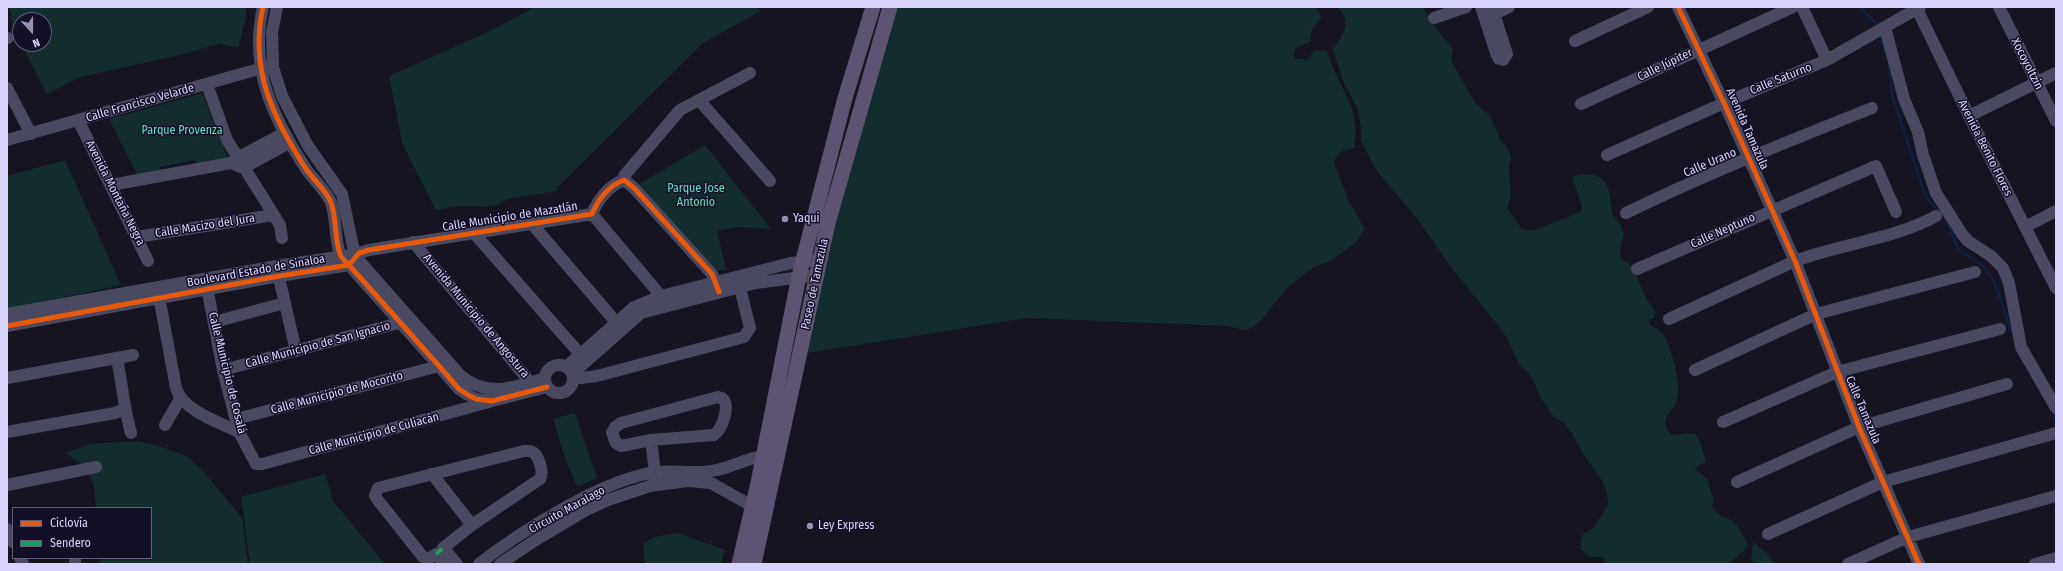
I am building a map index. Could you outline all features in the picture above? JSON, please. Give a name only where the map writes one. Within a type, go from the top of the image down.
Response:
[{"type":"main road","name":"Paseo de Tamazula","points":[[754,564],[763,456],[801,269],[845,98],[872,7]]},
{"type":"main road","name":"Paseo de Tamazula","points":[[739,564],[775,467],[817,267],[838,184],[890,7]]},
{"type":"street","points":[[264,7],[260,24],[261,68],[265,88],[272,109],[287,138],[313,178],[329,199],[332,206],[340,255]]},
{"type":"street","points":[[277,7],[272,32],[273,65],[282,96],[308,146],[342,194],[352,261],[406,321],[460,375],[472,384],[486,390],[540,384],[554,392],[563,393],[570,388],[570,374],[580,354],[619,325]]},
{"type":"street","points":[[1434,18],[1466,7]]},
{"type":"street","points":[[1481,7],[1496,53],[1499,59],[1503,60],[1507,54],[1494,10],[1509,7]]},
{"type":"street","points":[[1575,42],[1648,7]]},
{"type":"street","name":"Avenida Tamazula","points":[[1678,7],[1749,157],[1771,210],[1795,261]]},
{"type":"street","name":"Calle Júpiter","points":[[1581,104],[1793,7]]},
{"type":"street","points":[[1802,7],[1827,60]]},
{"type":"street","name":"Xocoyoltzin","points":[[1999,7],[2056,121]]},
{"type":"street","name":"Calle Saturno","points":[[1608,155],[1724,103],[1827,60],[1918,8]]},
{"type":"street","name":"Avenida Benito Flores","points":[[1918,8],[1969,116],[2056,288]]},
{"type":"street","points":[[1885,27],[1904,99],[1918,132],[1936,193],[1968,241],[1991,256],[2003,268],[2009,283],[2021,346],[2056,408]]},
{"type":"street","name":"Calle Francisco Velarde","points":[[7,140],[273,65]]},
{"type":"street","points":[[718,287],[712,274],[645,200],[624,180],[624,176],[677,112],[750,73]]},
{"type":"street","points":[[1969,116],[2056,73]]},
{"type":"street","points":[[7,88],[30,134]]},
{"type":"street","points":[[209,90],[237,163],[280,225],[282,238]]},
{"type":"street","points":[[699,100],[770,181]]},
{"type":"street","name":"Calle Urano","points":[[1626,213],[1681,186],[1872,108]]},
{"type":"street","name":"Avenida Montaña Negra","points":[[81,126],[148,260]]},
{"type":"street","points":[[111,185],[237,163],[287,138]]},
{"type":"street","name":"Calle Neptuno","points":[[1637,269],[1876,166],[1896,212]]},
{"type":"street","points":[[313,178],[324,169]]},
{"type":"street","name":"Calle Municipio de Mazatlán","points":[[352,261],[368,250],[592,214],[595,206],[611,186],[624,180]]},
{"type":"street","points":[[2025,227],[2056,211]]},
{"type":"street","points":[[592,214],[663,301]]},
{"type":"street","name":"Calle Macizo del Jura","points":[[137,237],[273,215]]},
{"type":"street","points":[[1669,319],[1695,308],[1743,283],[1815,253],[1913,227],[1936,216]]},
{"type":"street","points":[[532,224],[619,325]]},
{"type":"street","points":[[474,233],[580,354]]},
{"type":"street","name":"Avenida Municipio de Angostura","points":[[413,242],[540,384]]},
{"type":"street","name":"Boulevard Estado de Sinaloa","points":[[278,271],[340,255],[352,261]]},
{"type":"street","name":"Boulevard Estado de Sinaloa","points":[[7,314],[159,293],[278,271],[352,261]]},
{"type":"street","name":"Calle Tamazula","points":[[1795,261],[1859,427],[1919,564]]},
{"type":"street","points":[[570,374],[619,325],[634,307],[738,282],[817,267]]},
{"type":"street","points":[[278,271],[296,351]]},
{"type":"street","points":[[1696,370],[1816,314],[1975,272]]},
{"type":"street","points":[[406,321],[438,366],[459,388],[476,399],[492,401],[540,384],[552,367],[561,366],[570,374],[597,376],[744,337],[750,328],[738,282]]},
{"type":"street","name":"Calle Municipio de Cosalá","points":[[206,285],[223,370],[236,419],[240,432],[256,464]]},
{"type":"street","points":[[159,293],[176,388],[180,399],[188,407],[240,432]]},
{"type":"street","name":"Boulevard Estado de Sinaloa","points":[[7,326],[159,293]]},
{"type":"street","points":[[214,322],[285,303]]},
{"type":"street","name":"Calle Municipio de San Ignacio","points":[[223,370],[406,321]]},
{"type":"street","points":[[1723,422],[1837,372],[1953,343],[2000,329]]},
{"type":"street","points":[[7,378],[133,355]]},
{"type":"street","points":[[117,358],[125,402],[124,409],[131,433]]},
{"type":"street","name":"Calle Municipio de Mocorito","points":[[236,419],[438,366]]},
{"type":"street","points":[[1737,482],[1859,427],[2007,384]]},
{"type":"street","points":[[718,397],[724,400],[722,428],[714,435],[647,441],[621,446],[616,443],[612,431],[615,426],[621,423],[718,397]]},
{"type":"street","points":[[165,425],[180,399]]},
{"type":"street","name":"Calle Municipio de Culiacán","points":[[256,464],[262,464],[492,401]]},
{"type":"street","points":[[7,432],[115,413],[124,409]]},
{"type":"street","points":[[1768,534],[1883,482],[2056,433]]},
{"type":"street","points":[[647,441],[652,479]]},
{"type":"street","points":[[524,451],[532,451],[535,453],[542,472],[540,479],[472,525],[428,559],[423,557],[375,495],[376,491],[381,486],[524,451]]},
{"type":"street","points":[[763,456],[775,467]]},
{"type":"street","name":"Circuito Maralago","points":[[500,564],[534,541],[603,489],[652,479],[687,476],[718,470],[744,460],[763,456]]},
{"type":"street","points":[[7,485],[96,467]]},
{"type":"street","points":[[716,486],[718,470]]},
{"type":"street","points":[[432,474],[472,525]]},
{"type":"street","name":"Circuito Maralago","points":[[687,476],[711,483],[759,510]]},
{"type":"street","name":"Circuito Maralago","points":[[479,564],[524,533],[583,505],[608,500],[652,479]]},
{"type":"street","points":[[603,489],[604,496],[608,500]]},
{"type":"street","points":[[1848,564],[1908,537],[2056,496]]},
{"type":"street","points":[[440,551],[445,564]]},
{"type":"street","points":[[440,551],[457,564]]},
{"type":"street","points":[[2035,564],[2056,558]]},
{"type":"green space","points":[[9,7],[246,7],[246,18],[238,48],[219,44],[180,55],[80,77],[47,94],[25,52],[52,52],[52,12],[12,12],[12,23]]},
{"type":"green space","points":[[535,7],[757,7],[761,11],[703,43],[558,187],[557,191],[508,199],[497,205],[485,207],[460,206],[436,210],[402,142],[389,76],[488,32]]},
{"type":"green space","points":[[895,7],[1315,7],[1320,13],[1321,19],[1312,28],[1310,42],[1298,47],[1294,51],[1294,58],[1307,60],[1315,50],[1327,51],[1331,64],[1352,108],[1356,133],[1354,148],[1347,149],[1337,155],[1334,162],[1349,202],[1365,229],[1355,243],[1332,260],[1314,267],[1287,288],[1262,319],[1252,328],[1246,330],[1227,326],[1027,318],[801,354],[821,259]]},
{"type":"green space","points":[[1337,7],[1423,7],[1433,24],[1453,49],[1451,60],[1476,104],[1490,116],[1500,139],[1508,149],[1511,157],[1509,170],[1511,196],[1507,208],[1521,228],[1533,231],[1580,212],[1582,207],[1572,177],[1592,174],[1604,181],[1610,195],[1612,214],[1623,229],[1624,235],[1620,248],[1622,260],[1627,262],[1634,270],[1645,296],[1656,312],[1653,319],[1649,319],[1650,325],[1663,334],[1675,366],[1678,394],[1677,400],[1666,420],[1667,429],[1671,435],[1695,433],[1701,444],[1706,462],[1694,468],[1708,480],[1714,500],[1712,506],[1719,514],[1732,521],[1741,530],[1745,538],[1747,545],[1744,551],[1728,564],[1606,564],[1603,557],[1589,557],[1580,548],[1582,535],[1594,527],[1608,505],[1607,493],[1602,480],[1585,457],[1572,433],[1564,423],[1553,416],[1541,398],[1530,374],[1520,366],[1508,340],[1501,329],[1450,266],[1419,221],[1376,170],[1361,141],[1361,128],[1358,110],[1343,81],[1333,49],[1343,34],[1345,28],[1345,18]]},
{"type":"green space","name":"Parque Provenza","points":[[203,93],[214,125],[228,158],[197,165],[195,160],[160,167],[161,172],[138,177],[109,119]]},
{"type":"green space","name":"Parque Jose Antonio","points":[[705,145],[771,229],[735,227],[717,231],[726,270],[712,270],[634,187]]},
{"type":"green space","points":[[65,160],[121,285],[7,309],[7,176]]},
{"type":"green space","points":[[575,413],[597,478],[577,487],[567,463],[553,419]]},
{"type":"green space","points":[[137,441],[156,445],[188,457],[203,471],[242,518],[248,564],[100,564],[100,559],[152,559],[152,507],[96,507],[94,486],[87,468],[65,453],[90,444]]},
{"type":"green space","points":[[325,474],[333,501],[385,564],[250,564],[241,497]]},
{"type":"green space","points":[[678,533],[725,550],[721,564],[645,564],[643,544],[653,537]]},
{"type":"green space","points":[[1753,542],[1768,554],[1775,564],[1756,564],[1751,559]]},
{"type":"waterway","points":[[1859,7],[1875,22],[1877,28]]},
{"type":"waterway","points":[[1879,35],[1887,56]]},
{"type":"waterway","points":[[1889,65],[1892,95],[1924,192],[1931,203],[1945,217],[1958,249],[1984,267],[1994,281],[2012,333]]},
{"type":"waterway","points":[[2053,411],[2056,422]]},
{"type":"marked path","points":[[436,554],[443,548]]},
{"type":"cycle path","points":[[263,7],[259,30],[259,51],[267,92],[274,112],[294,150],[306,169],[330,200],[334,213],[340,254],[349,265],[359,253],[369,250],[592,214],[604,194],[613,186],[624,180],[634,188],[712,274],[719,292]]},
{"type":"cycle path","points":[[1678,7],[1724,103],[1795,261],[1859,427],[1919,564]]},
{"type":"cycle path","points":[[7,326],[279,276],[349,265],[459,389],[468,395],[476,399],[492,401],[547,387]]},
{"type":"place","name":"Yaqui","points":[[785,219]]},
{"type":"place","name":"Ley Express","points":[[810,526]]}]
